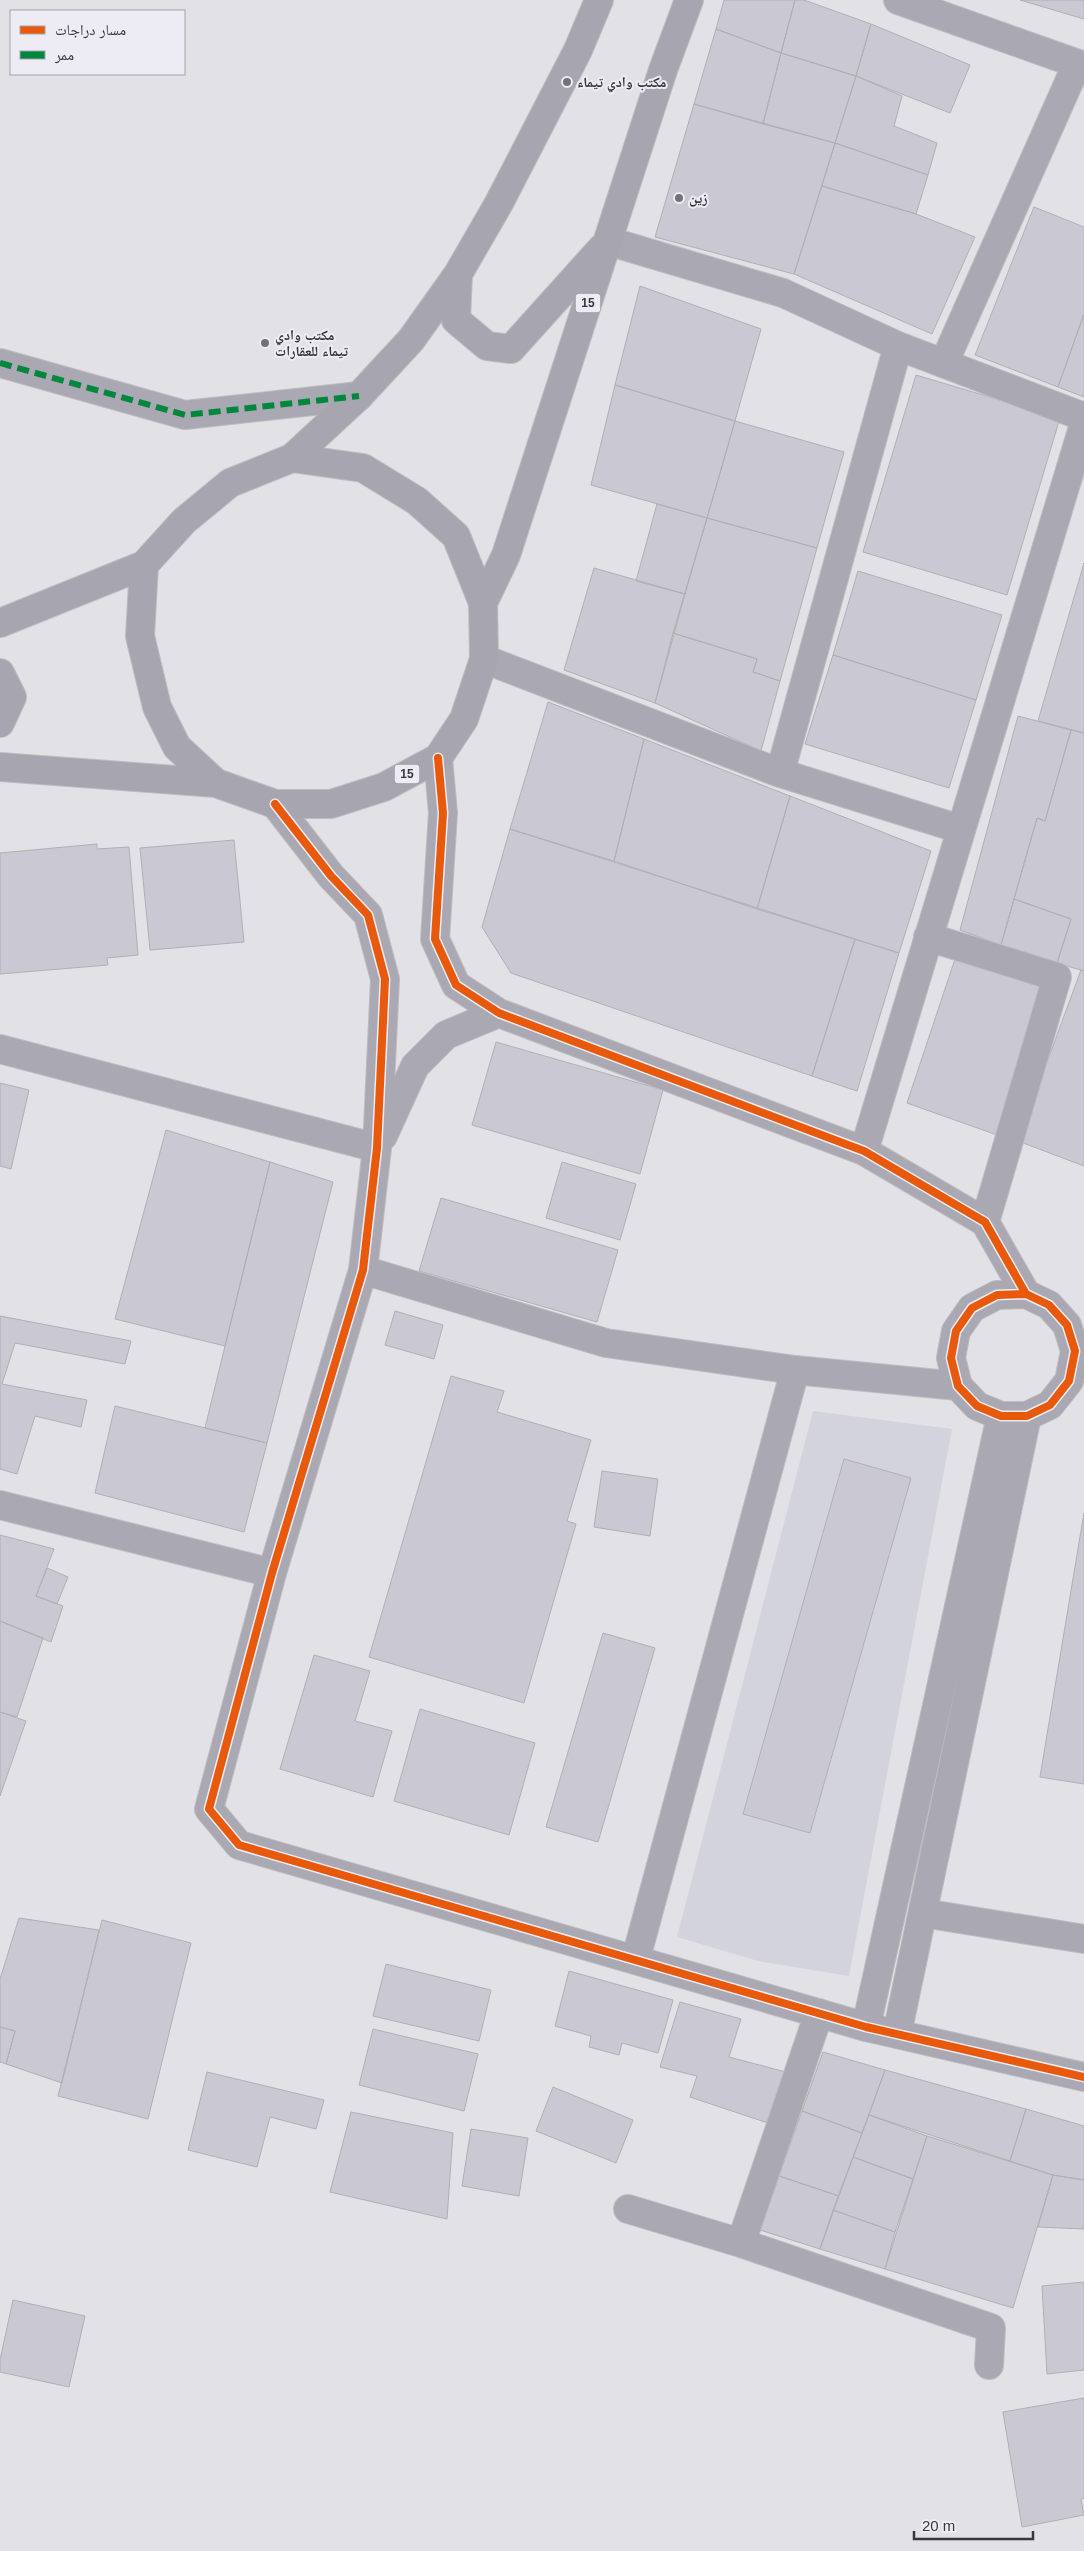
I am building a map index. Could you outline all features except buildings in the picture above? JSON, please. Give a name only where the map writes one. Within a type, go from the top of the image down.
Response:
[{"type":"highway","points":[[0,623],[144,565],[184,520],[230,483],[292,458],[359,396],[411,340],[458,274],[499,203],[578,50],[599,0]]},
{"type":"highway","name":"15","points":[[0,767],[216,783],[275,804],[332,804],[384,787],[438,758],[464,719],[484,659],[483,603],[506,555],[663,70],[689,0]]},
{"type":"highway","points":[[458,274],[456,320],[487,346],[511,349],[608,241]]},
{"type":"highway","points":[[292,458],[362,468],[417,500],[456,536],[483,603]]},
{"type":"highway","points":[[144,565],[140,636],[157,707],[178,747],[216,783]]},
{"type":"highway","points":[[0,673],[12,697],[0,723]]},
{"type":"street","points":[[898,0],[1080,65],[944,363]]},
{"type":"street","points":[[608,241],[783,293],[898,346],[1084,417]]},
{"type":"street","points":[[780,773],[898,346]]},
{"type":"street","points":[[0,363],[185,414],[359,396]]},
{"type":"street","points":[[864,1151],[1084,424]]},
{"type":"street","points":[[484,659],[780,773],[960,829]]},
{"type":"street","points":[[438,758],[443,813],[435,939],[456,985],[499,1013],[864,1151],[985,1222],[1026,1294]]},
{"type":"street","points":[[275,804],[332,876],[368,915],[385,979],[377,1148],[362,1270],[272,1573],[208,1809],[239,1845],[636,1958],[866,2027],[1084,2077]]},
{"type":"street","points":[[928,937],[1057,977],[985,1222]]},
{"type":"street","points":[[377,1148],[415,1066],[446,1035],[499,1013]]},
{"type":"street","points":[[0,1049],[377,1148]]},
{"type":"street","points":[[362,1270],[606,1342],[795,1370],[958,1386]]},
{"type":"street","points":[[1026,1294],[1050,1305],[1077,1335],[1077,1382],[1050,1405],[1014,1416],[977,1406],[958,1386],[951,1358],[956,1331],[972,1308],[997,1295],[1026,1294]]},
{"type":"street","points":[[636,1958],[795,1370]]},
{"type":"street","points":[[897,2034],[923,1912],[1014,1416]]},
{"type":"street","points":[[866,2027],[1014,1416]]},
{"type":"street","points":[[0,1505],[272,1573]]},
{"type":"street","points":[[923,1912],[1084,1939]]},
{"type":"street","points":[[741,2243],[819,2013]]},
{"type":"street","points":[[628,2209],[741,2243],[991,2328],[989,2365]]},
{"type":"shaded area","points":[[813,1411],[952,1429],[849,1976],[758,1961],[677,1937]]},
{"type":"marked path","points":[[0,363],[185,415],[359,396]]},
{"type":"cycle path","points":[[438,758],[443,813],[435,939],[456,985],[499,1013],[864,1151],[985,1222],[1026,1294],[1049,1305],[1067,1325],[1075,1351],[1069,1381],[1050,1405],[1027,1416],[1001,1416],[977,1406],[958,1386],[951,1358],[956,1331],[972,1308],[997,1295],[1026,1294]]},
{"type":"cycle path","points":[[275,804],[331,876],[368,915],[385,979],[377,1148],[363,1270],[272,1573],[209,1809],[239,1845],[866,2027],[1084,2077]]},
{"type":"place","name":"مكتب وادي تيماء","points":[[567,82]]},
{"type":"place","name":"زين","points":[[679,198]]},
{"type":"place","name":"مكتب وادي تيماء للعقارات","points":[[265,343]]}]
